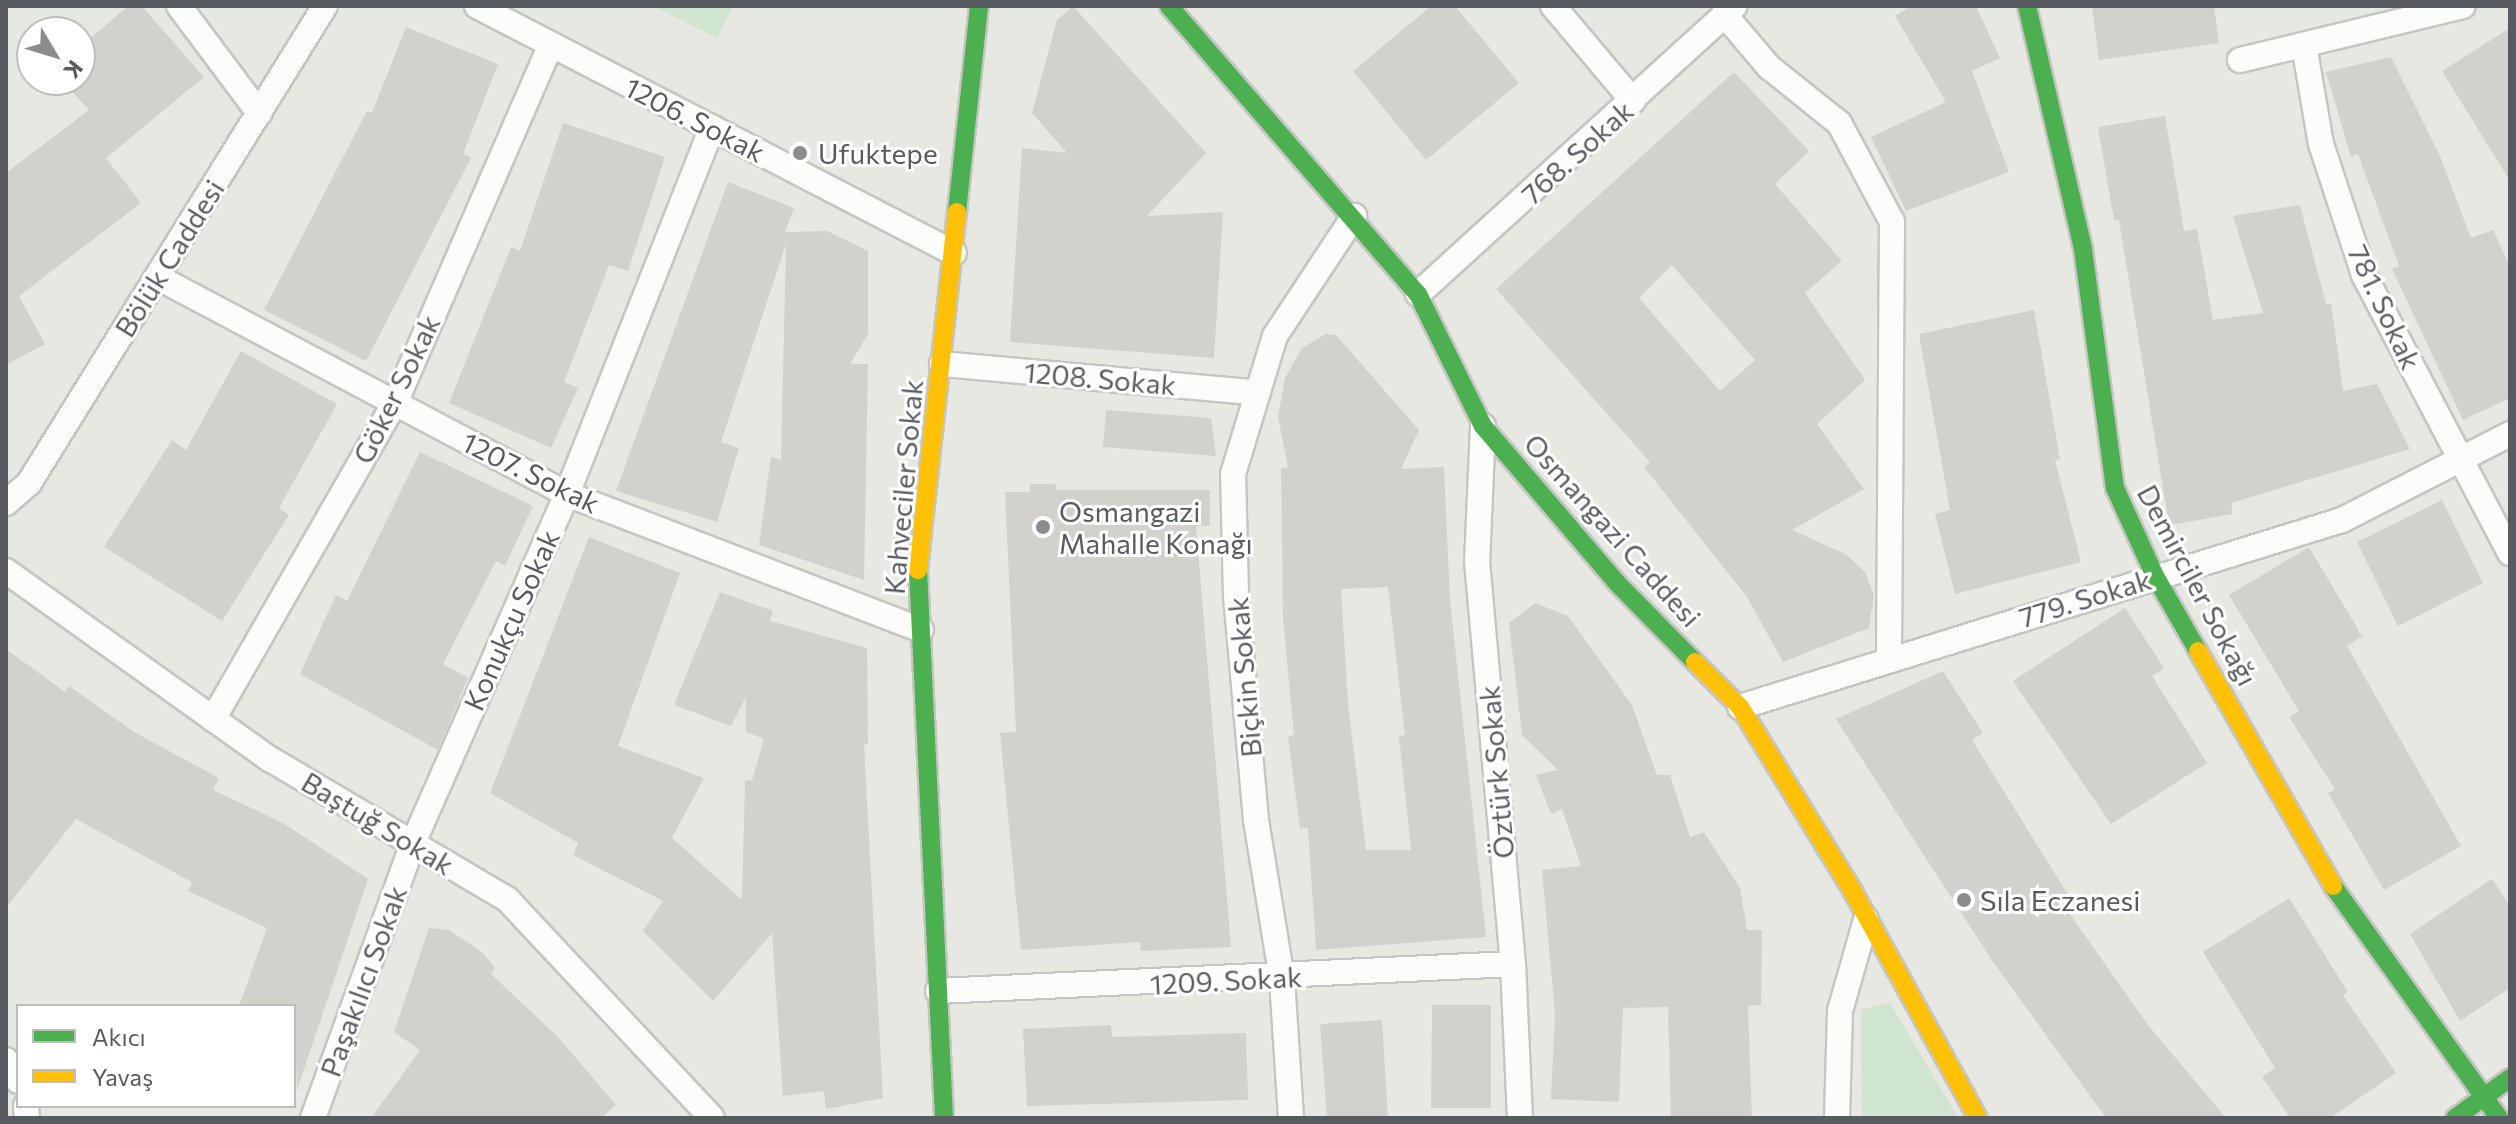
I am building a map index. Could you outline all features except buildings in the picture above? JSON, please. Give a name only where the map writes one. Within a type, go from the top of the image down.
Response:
[{"type":"street","points":[[179,6],[259,113]]},
{"type":"street","name":"Bölük Caddesi","points":[[6,503],[29,483],[325,6]]},
{"type":"street","name":"1206. Sokak","points":[[477,6],[954,253]]},
{"type":"street","name":"Kahveciler Sokak","points":[[944,1118],[918,570],[979,6]]},
{"type":"street","name":"Osmangazi Caddesi","points":[[1169,6],[1354,216],[1418,294],[1483,426],[1617,583],[1740,707],[1978,1118]]},
{"type":"street","points":[[1553,6],[1633,101]]},
{"type":"street","name":"Demirciler Sokağı","points":[[2027,6],[2083,249],[2115,488],[2155,576],[2341,900],[2499,1118]]},
{"type":"street","points":[[2240,60],[2463,6]]},
{"type":"street","points":[[1729,10],[1769,67],[1839,123],[1892,222],[1889,660]]},
{"type":"street","name":"768. Sokak","points":[[1418,294],[1633,101],[1729,10]]},
{"type":"street","name":"Göker Sokak","points":[[213,719],[395,403],[551,44]]},
{"type":"street","name":"781. Sokak","points":[[2304,45],[2321,144],[2364,275],[2510,553]]},
{"type":"street","name":"Konukçu Sokak","points":[[413,843],[567,494],[712,128]]},
{"type":"street","name":"Biçkin Sokak","points":[[1291,1118],[1282,979],[1256,820],[1236,594],[1233,474],[1275,336],[1354,216]]},
{"type":"street","name":"1207. Sokak","points":[[157,277],[567,494],[921,630]]},
{"type":"street","name":"1208. Sokak","points":[[942,364],[1258,393]]},
{"type":"street","name":"Öztürk Sokak","points":[[1483,426],[1477,561],[1513,964],[1520,1118]]},
{"type":"street","name":"779. Sokak","points":[[1740,707],[2342,520],[2510,434]]},
{"type":"street","name":"Baştuğ Sokak","points":[[6,571],[270,759],[507,899],[712,1118]]},
{"type":"street","name":"Paşakılıcı Sokak","points":[[313,1118],[413,843]]},
{"type":"street","points":[[1837,1118],[1840,1011],[1866,920]]},
{"type":"street","name":"1209. Sokak","points":[[938,991],[1282,979],[1513,964]]},
{"type":"street","points":[[6,1060],[16,1078]]},
{"type":"street","points":[[2455,1118],[2510,1078]]},
{"type":"green space","points":[[654,6],[733,6],[717,38]]},
{"type":"green space","points":[[1890,1003],[1958,1118],[1862,1118],[1861,1010]]},
{"type":"traffic: fast","points":[[957,212],[979,6]]},
{"type":"traffic: fast","points":[[1169,6],[1418,294],[1483,426],[1617,583],[1695,662]]},
{"type":"traffic: fast","points":[[2027,6],[2083,249],[2115,488],[2155,576],[2198,651]]},
{"type":"traffic: fast","points":[[918,570],[944,1118]]},
{"type":"traffic: fast","points":[[2333,886],[2499,1118]]},
{"type":"traffic: fast","points":[[2455,1118],[2510,1078]]},
{"type":"traffic: slow","points":[[918,570],[957,212]]},
{"type":"traffic: slow","points":[[2198,651],[2333,886]]},
{"type":"traffic: slow","points":[[1695,662],[1740,707],[1852,890],[1978,1118]]},
{"type":"place","name":"Ufuktepe","points":[[800,153]]},
{"type":"place","name":"Osmangazi Mahalle Konağı","points":[[1043,527]]},
{"type":"place","name":"Sıla Eczanesi","points":[[1964,900]]}]
